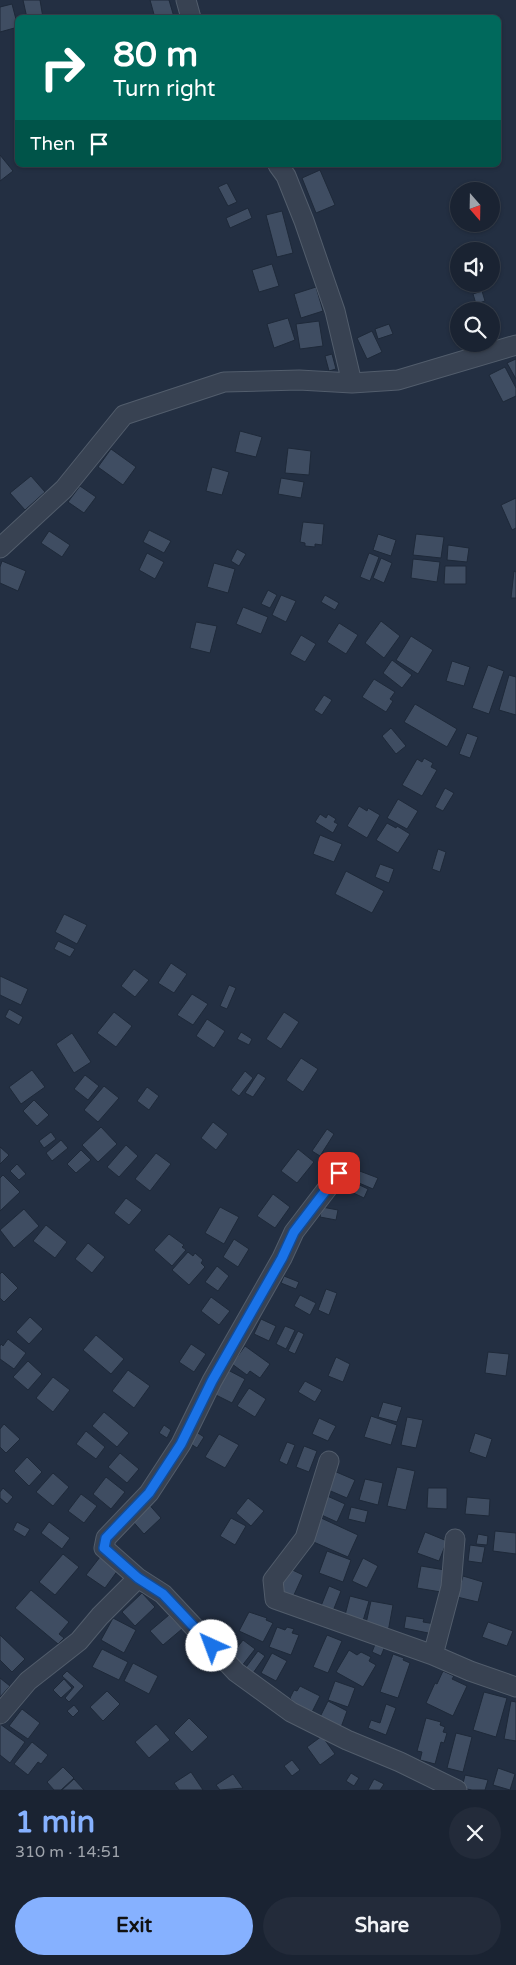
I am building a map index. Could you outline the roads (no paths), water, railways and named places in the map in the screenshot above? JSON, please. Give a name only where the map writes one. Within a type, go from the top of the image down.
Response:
[{"type":"street","points":[[186,0],[190,15]]},
{"type":"street","points":[[279,167],[286,176],[304,221],[335,311],[352,383]]},
{"type":"street","points":[[0,548],[64,489],[124,415],[224,382],[298,380],[352,383],[398,380],[516,345]]},
{"type":"street","points":[[339,1173],[294,1232],[282,1258],[212,1381],[181,1444],[149,1493],[106,1538],[104,1548],[138,1578],[163,1594],[236,1672],[291,1712],[347,1740],[400,1762],[457,1790]]},
{"type":"street","points":[[329,1461],[305,1538],[273,1580],[275,1599],[433,1655],[470,1671],[516,1687]]},
{"type":"street","points":[[433,1655],[451,1587],[455,1539]]},
{"type":"street","points":[[0,1714],[28,1681],[79,1641],[100,1616],[138,1578]]}]
